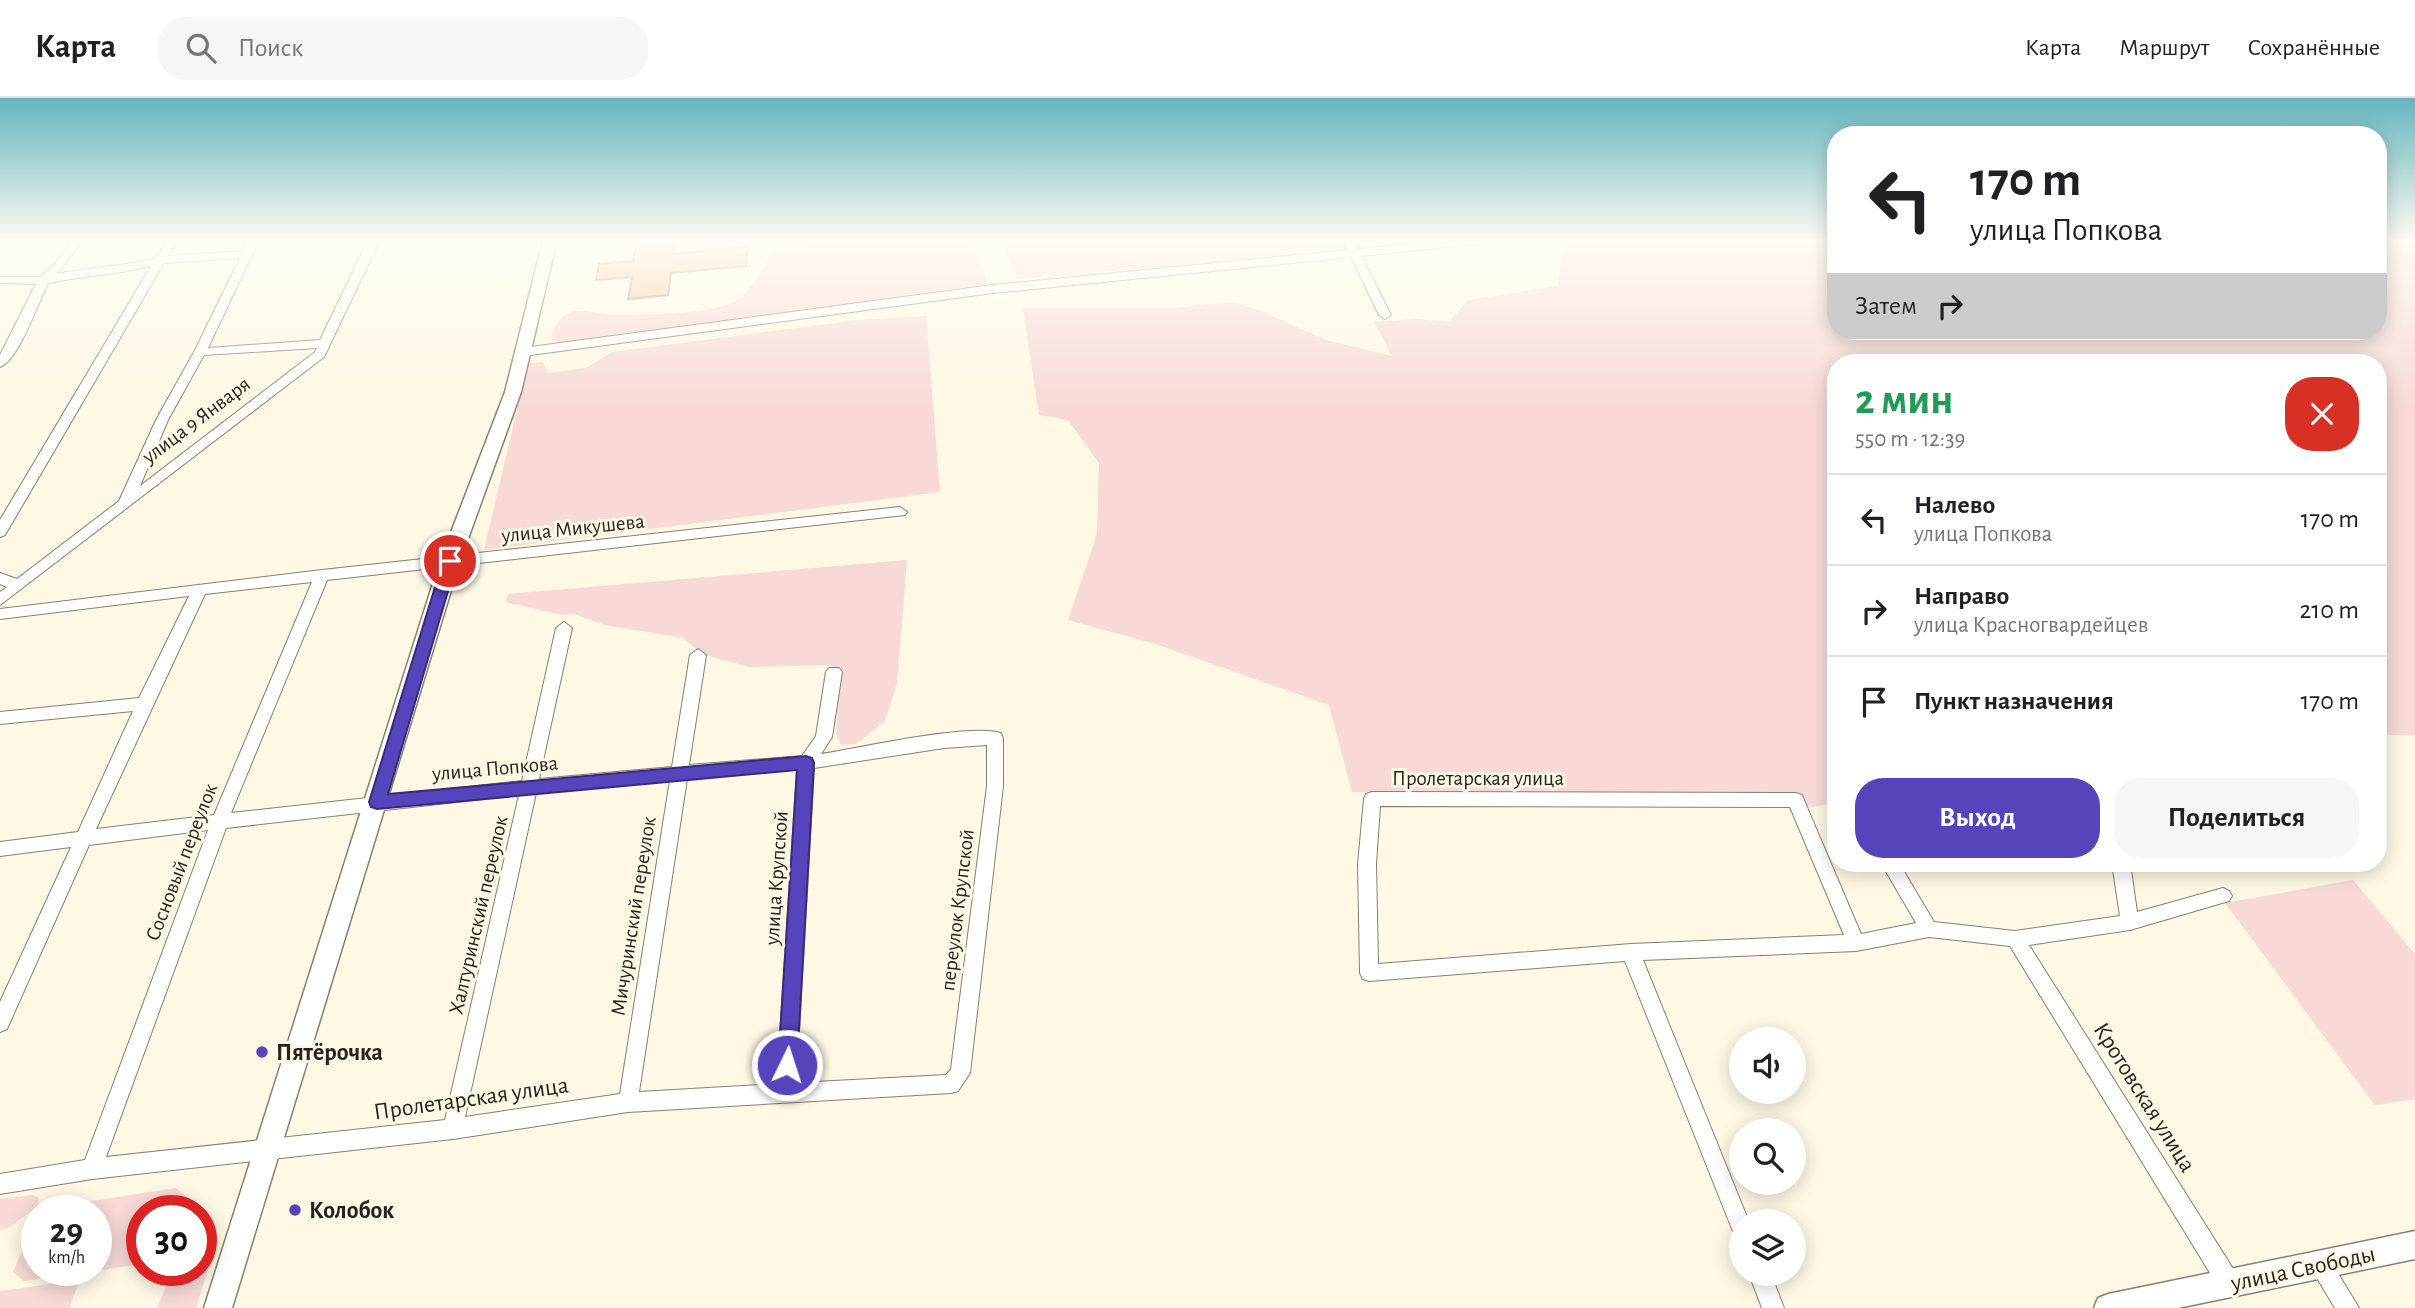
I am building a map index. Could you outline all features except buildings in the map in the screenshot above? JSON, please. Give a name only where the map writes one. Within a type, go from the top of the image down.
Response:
[{"type":"street","points":[[0,363],[8,354],[36,296]]},
{"type":"street","points":[[0,532],[139,296]]},
{"type":"street","points":[[126,502],[162,421],[200,352],[226,296]]},
{"type":"street","name":"улица 9 Января","points":[[0,600],[320,354],[322,344],[346,296]]},
{"type":"street","points":[[218,1308],[450,561],[513,392],[536,296]]},
{"type":"street","points":[[523,352],[937,296]]},
{"type":"street","points":[[1376,296],[1385,315]]},
{"type":"street","points":[[200,352],[322,344]]},
{"type":"street","name":"улица Микушева","points":[[0,614],[322,575],[900,512]]},
{"type":"street","name":"Сосновый переулок","points":[[92,1169],[220,820],[322,575]]},
{"type":"street","points":[[0,578],[17,585]]},
{"type":"street","points":[[0,1023],[144,704],[200,589]]},
{"type":"street","name":"Халтуринский переулок","points":[[453,1129],[531,788],[564,628]]},
{"type":"street","name":"Мичуринский переулок","points":[[628,1102],[677,772],[698,655]]},
{"type":"street","name":"улица Крупской","points":[[786,1093],[806,763],[824,737],[834,672]]},
{"type":"street","points":[[0,718],[144,704]]},
{"type":"street","name":"улица Попкова","points":[[0,849],[377,802],[677,772],[806,763],[960,738],[995,738]]},
{"type":"street","name":"переулок Крупской","points":[[951,1084],[960,1073],[962,1059],[995,786],[995,738]]},
{"type":"street","name":"Пролетарская улица","points":[[1856,943],[1796,800],[1372,799],[1367,864],[1369,973],[1631,952],[1856,943],[1929,929],[2015,939],[2130,922],[2223,896]]},
{"type":"street","points":[[1895,872],[1929,929]]},
{"type":"street","points":[[2122,872],[2130,922]]},
{"type":"street","name":"Кротовская улица","points":[[2015,939],[2229,1283]]},
{"type":"street","points":[[1631,952],[1734,1209]]},
{"type":"street","name":"Пролетарская улица","points":[[0,1184],[92,1169],[453,1129],[628,1102],[951,1084]]},
{"type":"street","name":"улица Свободы","points":[[2108,1308],[2415,1244]]},
{"type":"street","points":[[2320,1265],[2348,1308]]},
{"type":"street","points":[[1765,1286],[1773,1308]]},
{"type":"shaded area","points":[[742,296],[911,296],[565,343],[552,341],[557,324],[571,312],[614,315],[690,312],[719,307]]},
{"type":"shaded area","points":[[1491,296],[1827,296],[1827,340],[2387,340],[2387,296],[2415,296],[2415,735],[2387,735],[2387,354],[1827,354],[1827,804],[1806,808],[1592,795],[1352,792],[1329,705],[1156,644],[1068,620],[1097,534],[1099,463],[1068,420],[1039,415],[1023,308],[1174,308],[1232,302],[1262,311],[1326,340],[1392,356],[1374,322],[1415,319],[1449,322],[1468,300]]},
{"type":"shaded area","points":[[926,316],[940,492],[484,550],[528,363],[543,362],[548,373],[586,368],[613,352],[859,320]]},
{"type":"shaded area","points":[[907,560],[897,683],[885,721],[856,744],[841,745],[836,734],[839,670],[830,665],[749,667],[702,654],[683,638],[605,625],[573,614],[562,615],[506,602],[508,594]]},
{"type":"shaded area","points":[[2353,880],[2415,954],[2415,1099],[2375,1105],[2225,903]]},
{"type":"shaded area","points":[[176,1188],[184,1195],[130,1195]]},
{"type":"shaded area","points":[[21,1196],[21,1219],[0,1230],[0,1199]]},
{"type":"shaded area","points":[[126,1196],[126,1266],[112,1268],[112,1198]]},
{"type":"shaded area","points":[[21,1254],[21,1279],[13,1272]]},
{"type":"shaded area","points":[[36,1286],[78,1286],[69,1308],[0,1308],[0,1291]]},
{"type":"shaded area","points":[[167,1286],[203,1286],[196,1308],[157,1308]]},
{"type":"place","name":"Пятёрочка","points":[[262,1052]]},
{"type":"place","name":"Колобок","points":[[295,1210]]},
{"type":"route","points":[[450,561],[377,802],[677,772],[806,763],[787,1065]]}]
